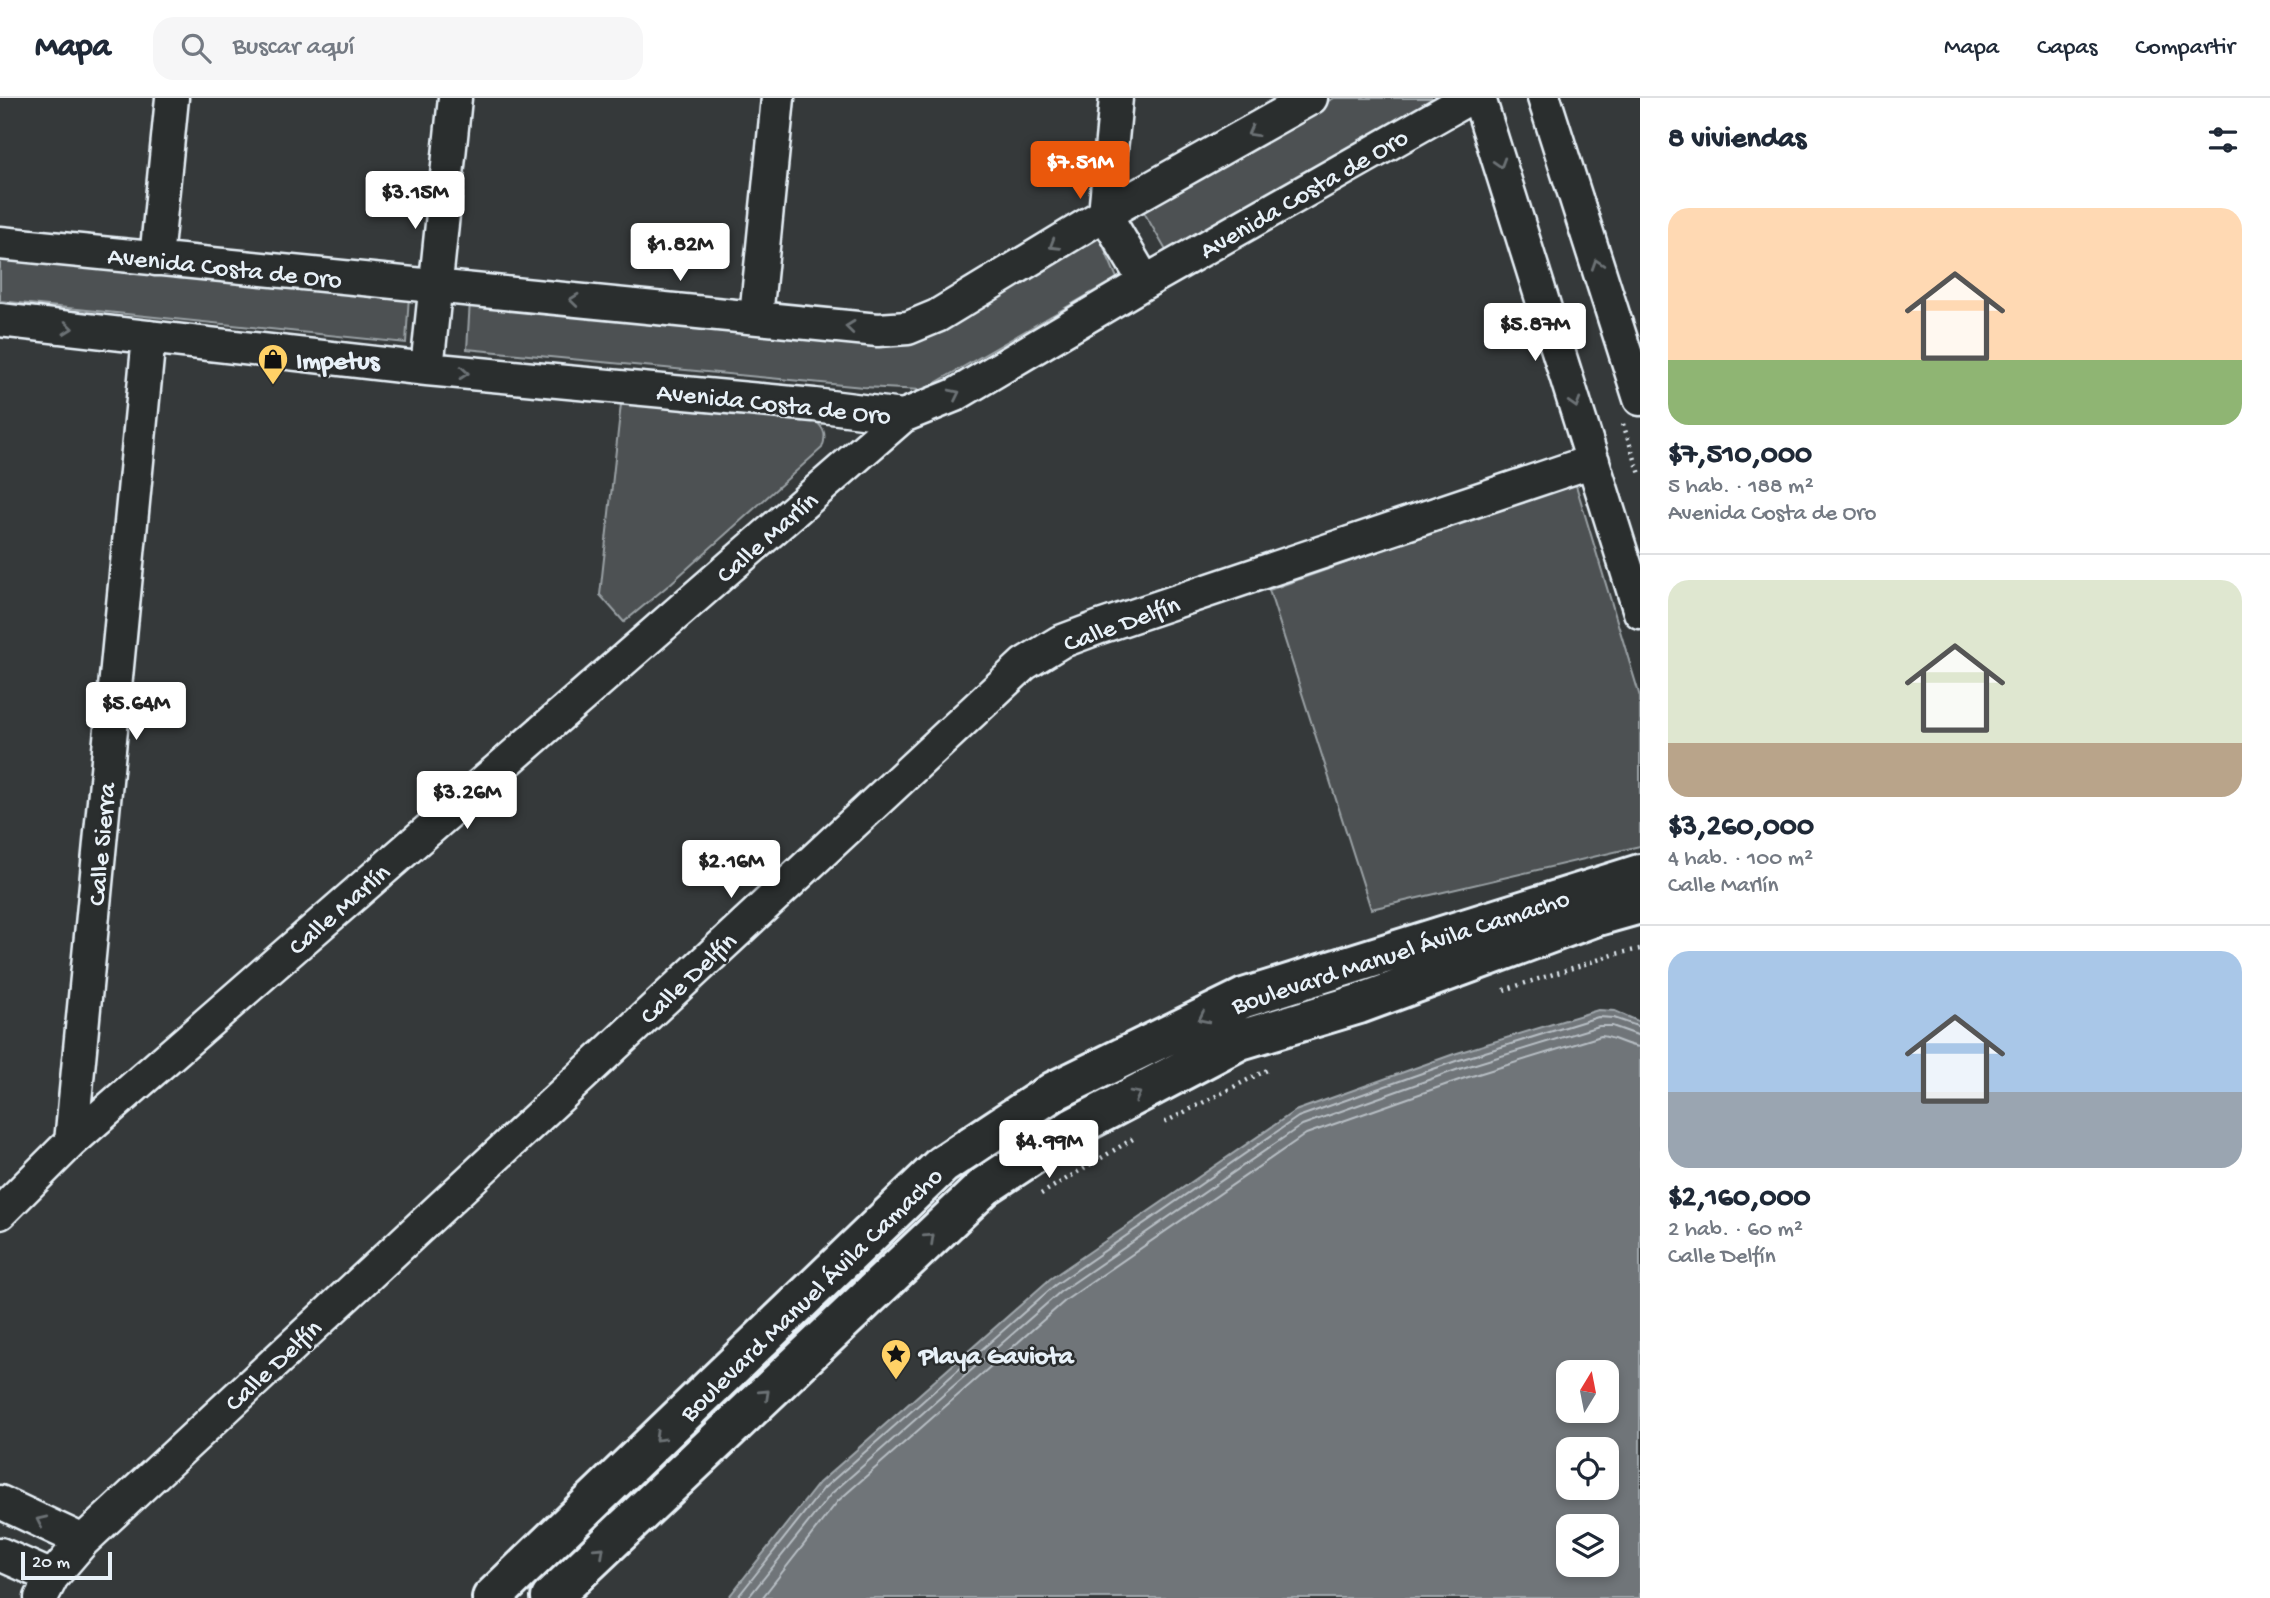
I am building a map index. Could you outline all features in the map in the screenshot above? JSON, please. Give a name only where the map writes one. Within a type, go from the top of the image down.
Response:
[{"type":"main road","name":"Boulevard Manuel Ávila Camacho","points":[[492,1598],[943,1165],[1055,1091],[1244,998],[1640,874]]},
{"type":"main road","name":"Boulevard Manuel Ávila Camacho","points":[[551,1598],[985,1186],[1075,1127],[1240,1040],[1359,1004],[1594,917],[1640,904]]},
{"type":"street","points":[[156,259],[172,98]]},
{"type":"street","points":[[427,369],[454,98]]},
{"type":"street","points":[[756,317],[778,98]]},
{"type":"street","points":[[1116,98],[1105,214],[1145,282]]},
{"type":"street","name":"Avenida Costa de Oro","points":[[0,243],[878,330],[908,328],[937,316],[1105,214],[1311,98]]},
{"type":"street","name":"Avenida Costa de Oro","points":[[0,320],[427,369],[903,415],[955,395],[1145,282],[1469,98]]},
{"type":"street","points":[[1479,98],[1640,612]]},
{"type":"street","points":[[1544,98],[1640,399]]},
{"type":"street","name":"Calle Sierra","points":[[71,1142],[149,337]]},
{"type":"street","name":"Calle Marlín","points":[[0,1213],[71,1142],[903,415]]},
{"type":"street","name":"Calle Delfín","points":[[47,1587],[83,1541],[1024,664],[1060,642],[1100,627],[1593,461]]},
{"type":"street","points":[[0,1502],[83,1541]]},
{"type":"street","points":[[0,1554],[47,1587]]},
{"type":"path","points":[[1498,992],[1616,954],[1640,949]]},
{"type":"path","points":[[1153,1128],[1276,1065]]},
{"type":"path","points":[[1040,1194],[1141,1134]]},
{"type":"shaded area","points":[[1334,98],[1434,98],[1168,254],[1138,202]]},
{"type":"shaded area","points":[[1098,234],[1117,278],[923,390],[863,387],[467,349],[470,301],[902,336]]},
{"type":"shaded area","points":[[0,253],[409,295],[406,343],[0,301]]},
{"type":"shaded area","points":[[621,404],[810,418],[821,427],[824,434],[822,448],[624,622],[600,595]]},
{"type":"shaded area","points":[[1575,482],[1640,697],[1640,846],[1371,909],[1269,590]]},
{"type":"water","points":[[1598,1010],[1615,1011],[1640,1022],[1640,1598],[728,1598],[819,1483],[1050,1279],[1295,1111],[1454,1054]]},
{"type":"place","name":"Impetus","points":[[273,386]]},
{"type":"place","name":"Playa Gaviota","points":[[896,1381]]}]
